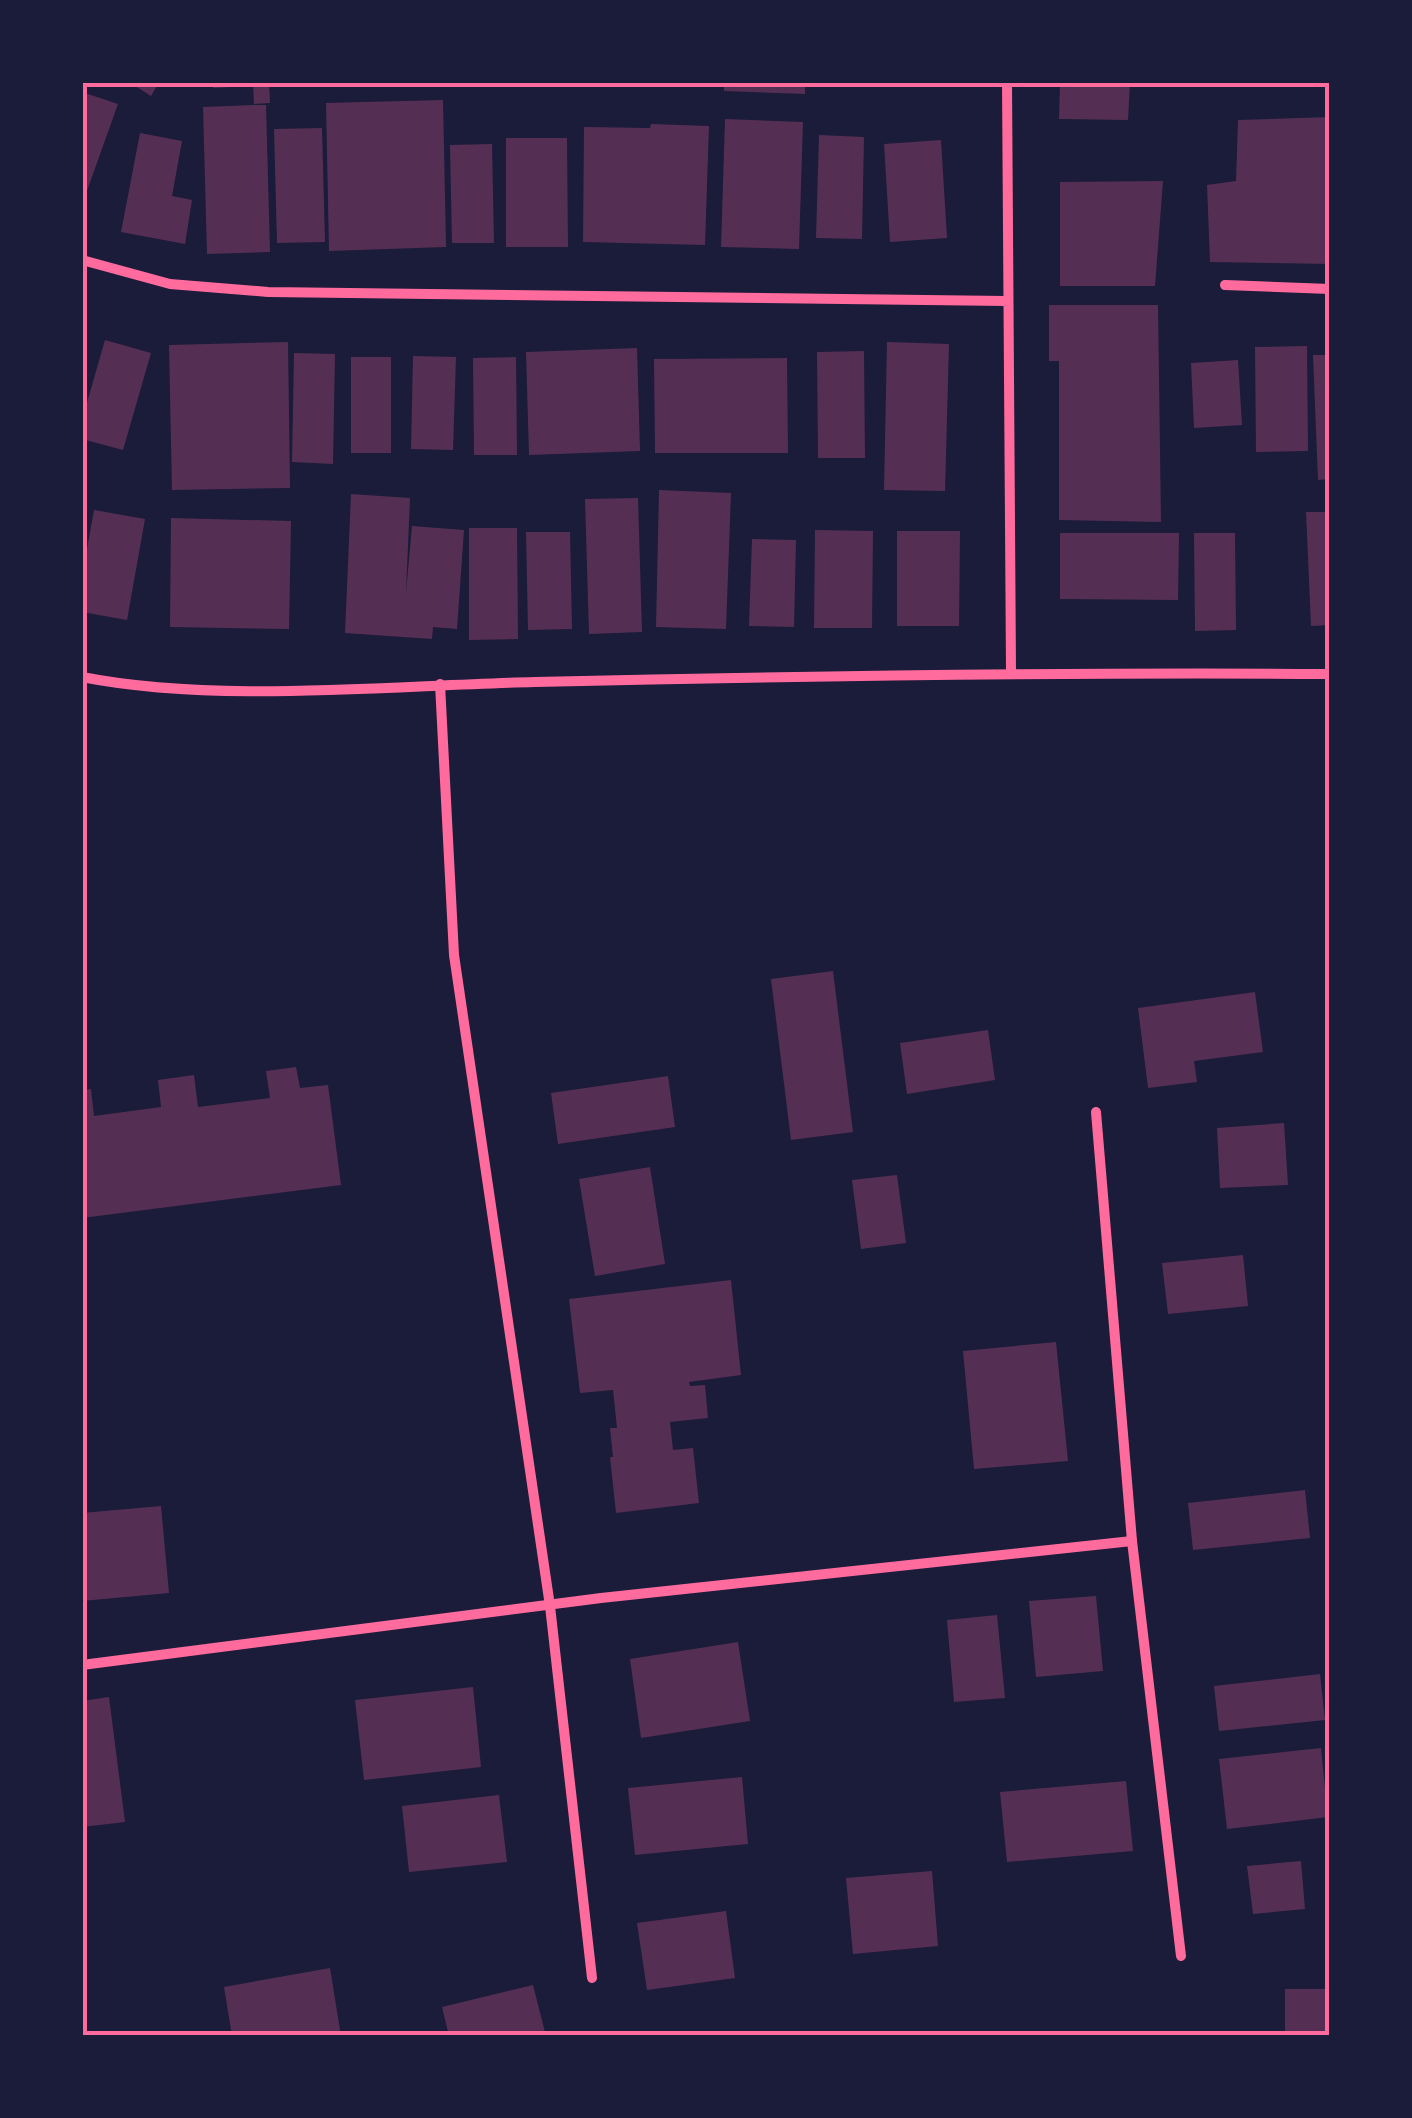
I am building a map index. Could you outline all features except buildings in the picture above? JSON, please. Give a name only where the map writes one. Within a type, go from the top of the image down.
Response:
[{"type":"street","points":[[1007,82],[1011,672]]},
{"type":"street","points":[[82,260],[170,284],[268,292],[1006,301]]},
{"type":"street","points":[[1225,285],[1330,289]]},
{"type":"street","points":[[82,676],[136,687],[1011,672],[1330,674]]},
{"type":"street","points":[[440,684],[454,955],[550,1606],[592,1978]]},
{"type":"street","points":[[1096,1112],[1132,1540],[1180,1956]]},
{"type":"street","points":[[82,1665],[550,1606],[1132,1540]]}]
